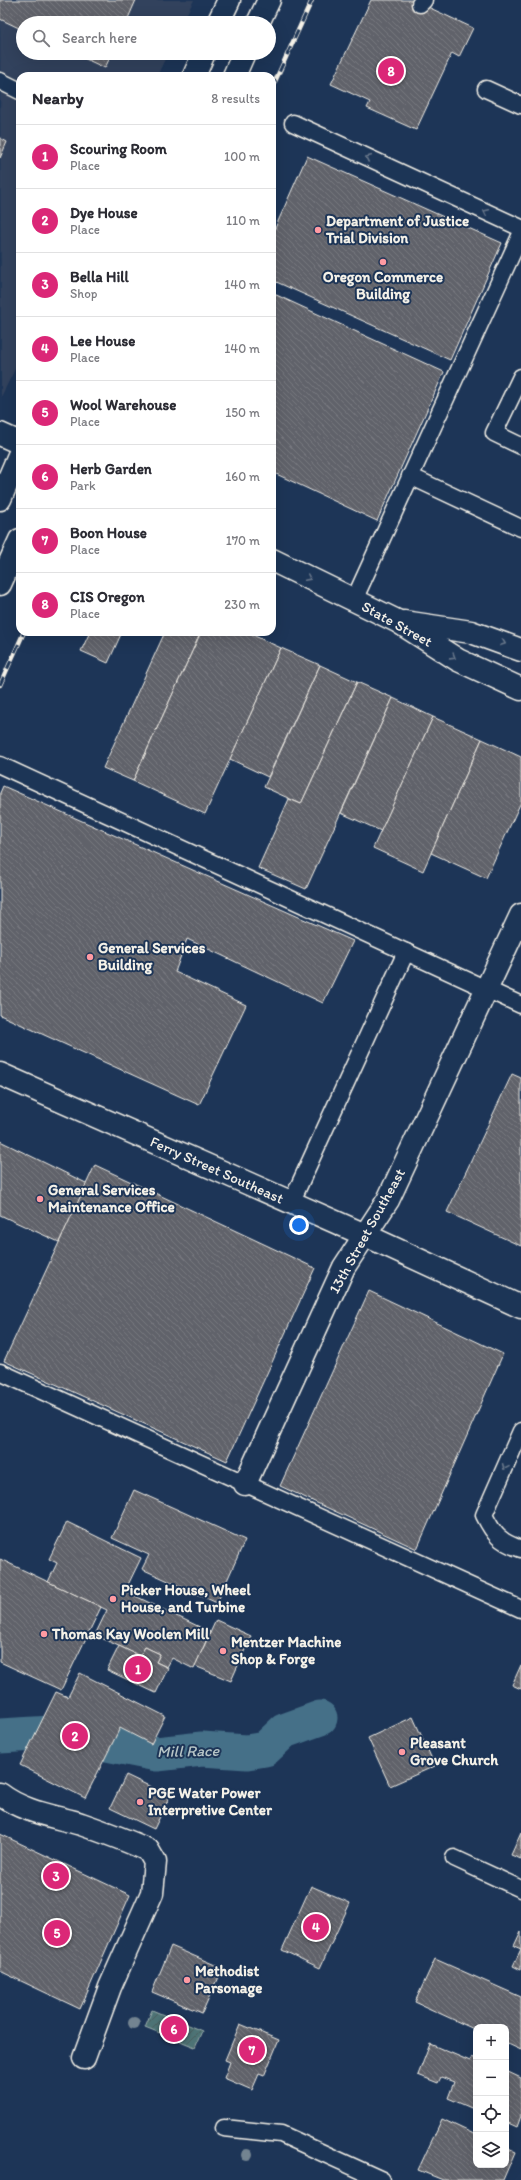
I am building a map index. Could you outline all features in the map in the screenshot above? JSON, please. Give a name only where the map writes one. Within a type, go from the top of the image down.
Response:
[{"type":"street","points":[[221,16],[229,0]]},
{"type":"street","points":[[261,16],[269,0]]},
{"type":"street","points":[[196,72],[201,60]]},
{"type":"street","points":[[236,72],[241,60]]},
{"type":"street","points":[[0,434],[16,441]]},
{"type":"street","points":[[0,499],[16,462]]},
{"type":"street","points":[[0,584],[16,549]]},
{"type":"street","name":"State Street","points":[[276,562],[396,621],[458,660],[521,689]]},
{"type":"street","points":[[396,621],[472,632],[521,650]]},
{"type":"street","name":"13th Street Southeast","points":[[245,1484],[344,1268],[388,1200],[521,915]]},
{"type":"street","name":"Ferry Street Southeast","points":[[0,1074],[365,1235],[521,1307]]},
{"type":"street","points":[[0,1794],[10,1803],[81,1824],[148,1850],[155,1862],[152,1893],[110,1987],[84,2058]]},
{"type":"lane","points":[[0,81],[16,88]]},
{"type":"lane","points":[[486,89],[521,105]]},
{"type":"lane","points":[[293,123],[521,228]]},
{"type":"lane","points":[[354,600],[521,234]]},
{"type":"lane","points":[[521,377],[494,433],[521,446]]},
{"type":"lane","points":[[410,476],[521,528]]},
{"type":"lane","points":[[0,765],[521,1005]]},
{"type":"lane","points":[[291,1203],[406,952]]},
{"type":"lane","points":[[0,1372],[521,1609]]},
{"type":"lane","points":[[521,1431],[484,1515],[490,1526],[504,1543],[521,1549]]},
{"type":"lane","points":[[454,1858],[521,1890]]},
{"type":"lane","points":[[224,2128],[281,2134],[382,2180]]},
{"type":"shaded area","points":[[0,0],[194,0],[186,16],[16,16],[16,60],[165,60],[159,72],[16,72],[16,367],[1,397]]},
{"type":"green space","points":[[152,2010],[202,2031],[195,2047],[145,2027]]},
{"type":"building","points":[[0,0],[136,0],[129,16],[16,16],[16,27],[0,19]]},
{"type":"building","points":[[371,0],[413,0],[473,28],[459,57],[452,53],[416,130],[367,108],[370,102],[331,84]]},
{"type":"building","points":[[88,60],[109,60],[105,68]]},
{"type":"building","points":[[0,138],[7,142],[0,158]]},
{"type":"building","name":"Oregon Commerce Building","points":[[307,156],[502,243],[450,360],[276,282],[276,226]]},
{"type":"building","points":[[276,295],[444,372],[377,521],[276,474]]},
{"type":"building","points":[[88,636],[120,636],[108,663],[81,651]]},
{"type":"building","points":[[163,636],[199,636],[133,781],[103,768]]},
{"type":"building","points":[[199,636],[255,636],[281,648],[205,814],[133,781]]},
{"type":"building","points":[[281,648],[320,665],[268,777],[230,759]]},
{"type":"building","points":[[320,665],[357,682],[301,804],[264,787]]},
{"type":"building","points":[[357,682],[393,698],[306,889],[258,868],[289,799],[301,804]]},
{"type":"building","points":[[393,698],[433,717],[381,831],[341,813]]},
{"type":"building","points":[[433,717],[482,739],[423,871],[373,848]]},
{"type":"building","points":[[482,739],[521,757],[521,802],[486,878],[431,853]]},
{"type":"building","name":"General Services Building","points":[[3,786],[353,941],[323,1003],[187,939],[175,972],[246,1005],[199,1105],[0,1015],[0,793]]},
{"type":"building","points":[[512,1074],[521,1078],[521,1246],[447,1212]]},
{"type":"building","name":"General Services Maintenance Office","points":[[0,1141],[88,1184],[59,1242],[0,1215]]},
{"type":"building","points":[[95,1165],[315,1268],[227,1461],[4,1361]]},
{"type":"building","points":[[369,1291],[503,1354],[417,1549],[280,1486]]},
{"type":"building","points":[[134,1490],[245,1540],[217,1603],[142,1569],[149,1555],[112,1538]]},
{"type":"building","name":"Picker House, Wheel House, and Turbine","points":[[67,1522],[141,1558],[125,1591],[210,1632],[194,1669],[172,1658],[167,1667],[156,1662],[160,1654],[145,1647],[140,1656],[95,1635],[107,1610],[48,1582],[57,1563],[49,1559]]},
{"type":"building","name":"Thomas Kay Woolen Mill","points":[[0,1559],[101,1607],[61,1690],[0,1662]]},
{"type":"building","name":"Mentzer Machine Shop & Forge","points":[[216,1620],[251,1636],[231,1681],[195,1666]]},
{"type":"building","points":[[119,1646],[140,1656],[145,1647],[160,1654],[156,1662],[168,1668],[156,1693],[107,1670]]},
{"type":"building","points":[[521,1665],[521,1689],[512,1685]]},
{"type":"building","points":[[80,1673],[165,1716],[151,1744],[120,1728],[85,1798],[20,1765],[56,1692],[68,1697]]},
{"type":"building","name":"Pleasant Grove Church","points":[[413,1717],[435,1766],[390,1786],[368,1738]]},
{"type":"building","name":"PGE Water Power Interpretive Center","points":[[126,1775],[170,1796],[154,1829],[110,1808]]},
{"type":"building","points":[[521,1833],[521,1859],[511,1855]]},
{"type":"building","points":[[0,1834],[130,1895],[80,2009],[0,1971]]},
{"type":"building","points":[[311,1886],[350,1903],[320,1968],[282,1950]]},
{"type":"building","points":[[521,1931],[521,1949],[514,1946]]},
{"type":"building","name":"Methodist Parsonage","points":[[171,1946],[222,1968],[202,2013],[152,1992]]},
{"type":"building","points":[[521,1949],[521,1970],[513,1966]]},
{"type":"building","points":[[435,1959],[521,1997],[521,2050],[509,2044],[509,2024],[473,2024],[473,2029],[415,2002]]},
{"type":"building","points":[[240,2024],[279,2040],[264,2076],[259,2074],[252,2090],[224,2078],[230,2062],[225,2060]]},
{"type":"building","points":[[430,2044],[470,2061],[473,2058],[473,2109],[448,2098],[454,2082],[441,2077],[438,2083],[418,2075]]},
{"type":"building","points":[[509,2072],[521,2078],[521,2116],[517,2127],[509,2123]]},
{"type":"building","points":[[442,2119],[473,2134],[473,2168],[508,2168],[503,2180],[443,2180],[418,2170]]},
{"type":"building","points":[[509,2149],[515,2152],[509,2166]]},
{"type":"waterway","name":"Mill Race","points":[[0,1736],[52,1733],[157,1754],[202,1749],[247,1752],[265,1749],[284,1731],[320,1718]]},
{"type":"railway","points":[[276,79],[312,0]]},
{"type":"railway","points":[[0,685],[22,636]]},
{"type":"place","name":"CIS Oregon","points":[[391,71]]},
{"type":"place","name":"Department of Justice Trial Division","points":[[318,230]]},
{"type":"place","name":"Oregon Commerce Building","points":[[383,262]]},
{"type":"place","name":"General Services Building","points":[[90,957]]},
{"type":"place","name":"General Services Maintenance Office","points":[[40,1199]]},
{"type":"place","name":"Picker House, Wheel House, and Turbine","points":[[113,1599]]},
{"type":"place","name":"Thomas Kay Woolen Mill","points":[[44,1634]]},
{"type":"place","name":"Mentzer Machine Shop & Forge","points":[[223,1651]]},
{"type":"place","name":"Scouring Room","points":[[138,1669]]},
{"type":"place","name":"Dye House","points":[[75,1736]]},
{"type":"place","name":"Pleasant Grove Church","points":[[402,1752]]},
{"type":"place","name":"PGE Water Power Interpretive Center","points":[[140,1802]]},
{"type":"place","name":"Bella Hill","points":[[56,1876]]},
{"type":"place","name":"Lee House","points":[[316,1927]]},
{"type":"place","name":"Wool Warehouse","points":[[57,1933]]},
{"type":"place","name":"Methodist Parsonage","points":[[187,1980]]},
{"type":"place","name":"Herb Garden","points":[[174,2029]]},
{"type":"place","name":"Boon House","points":[[252,2050]]}]
